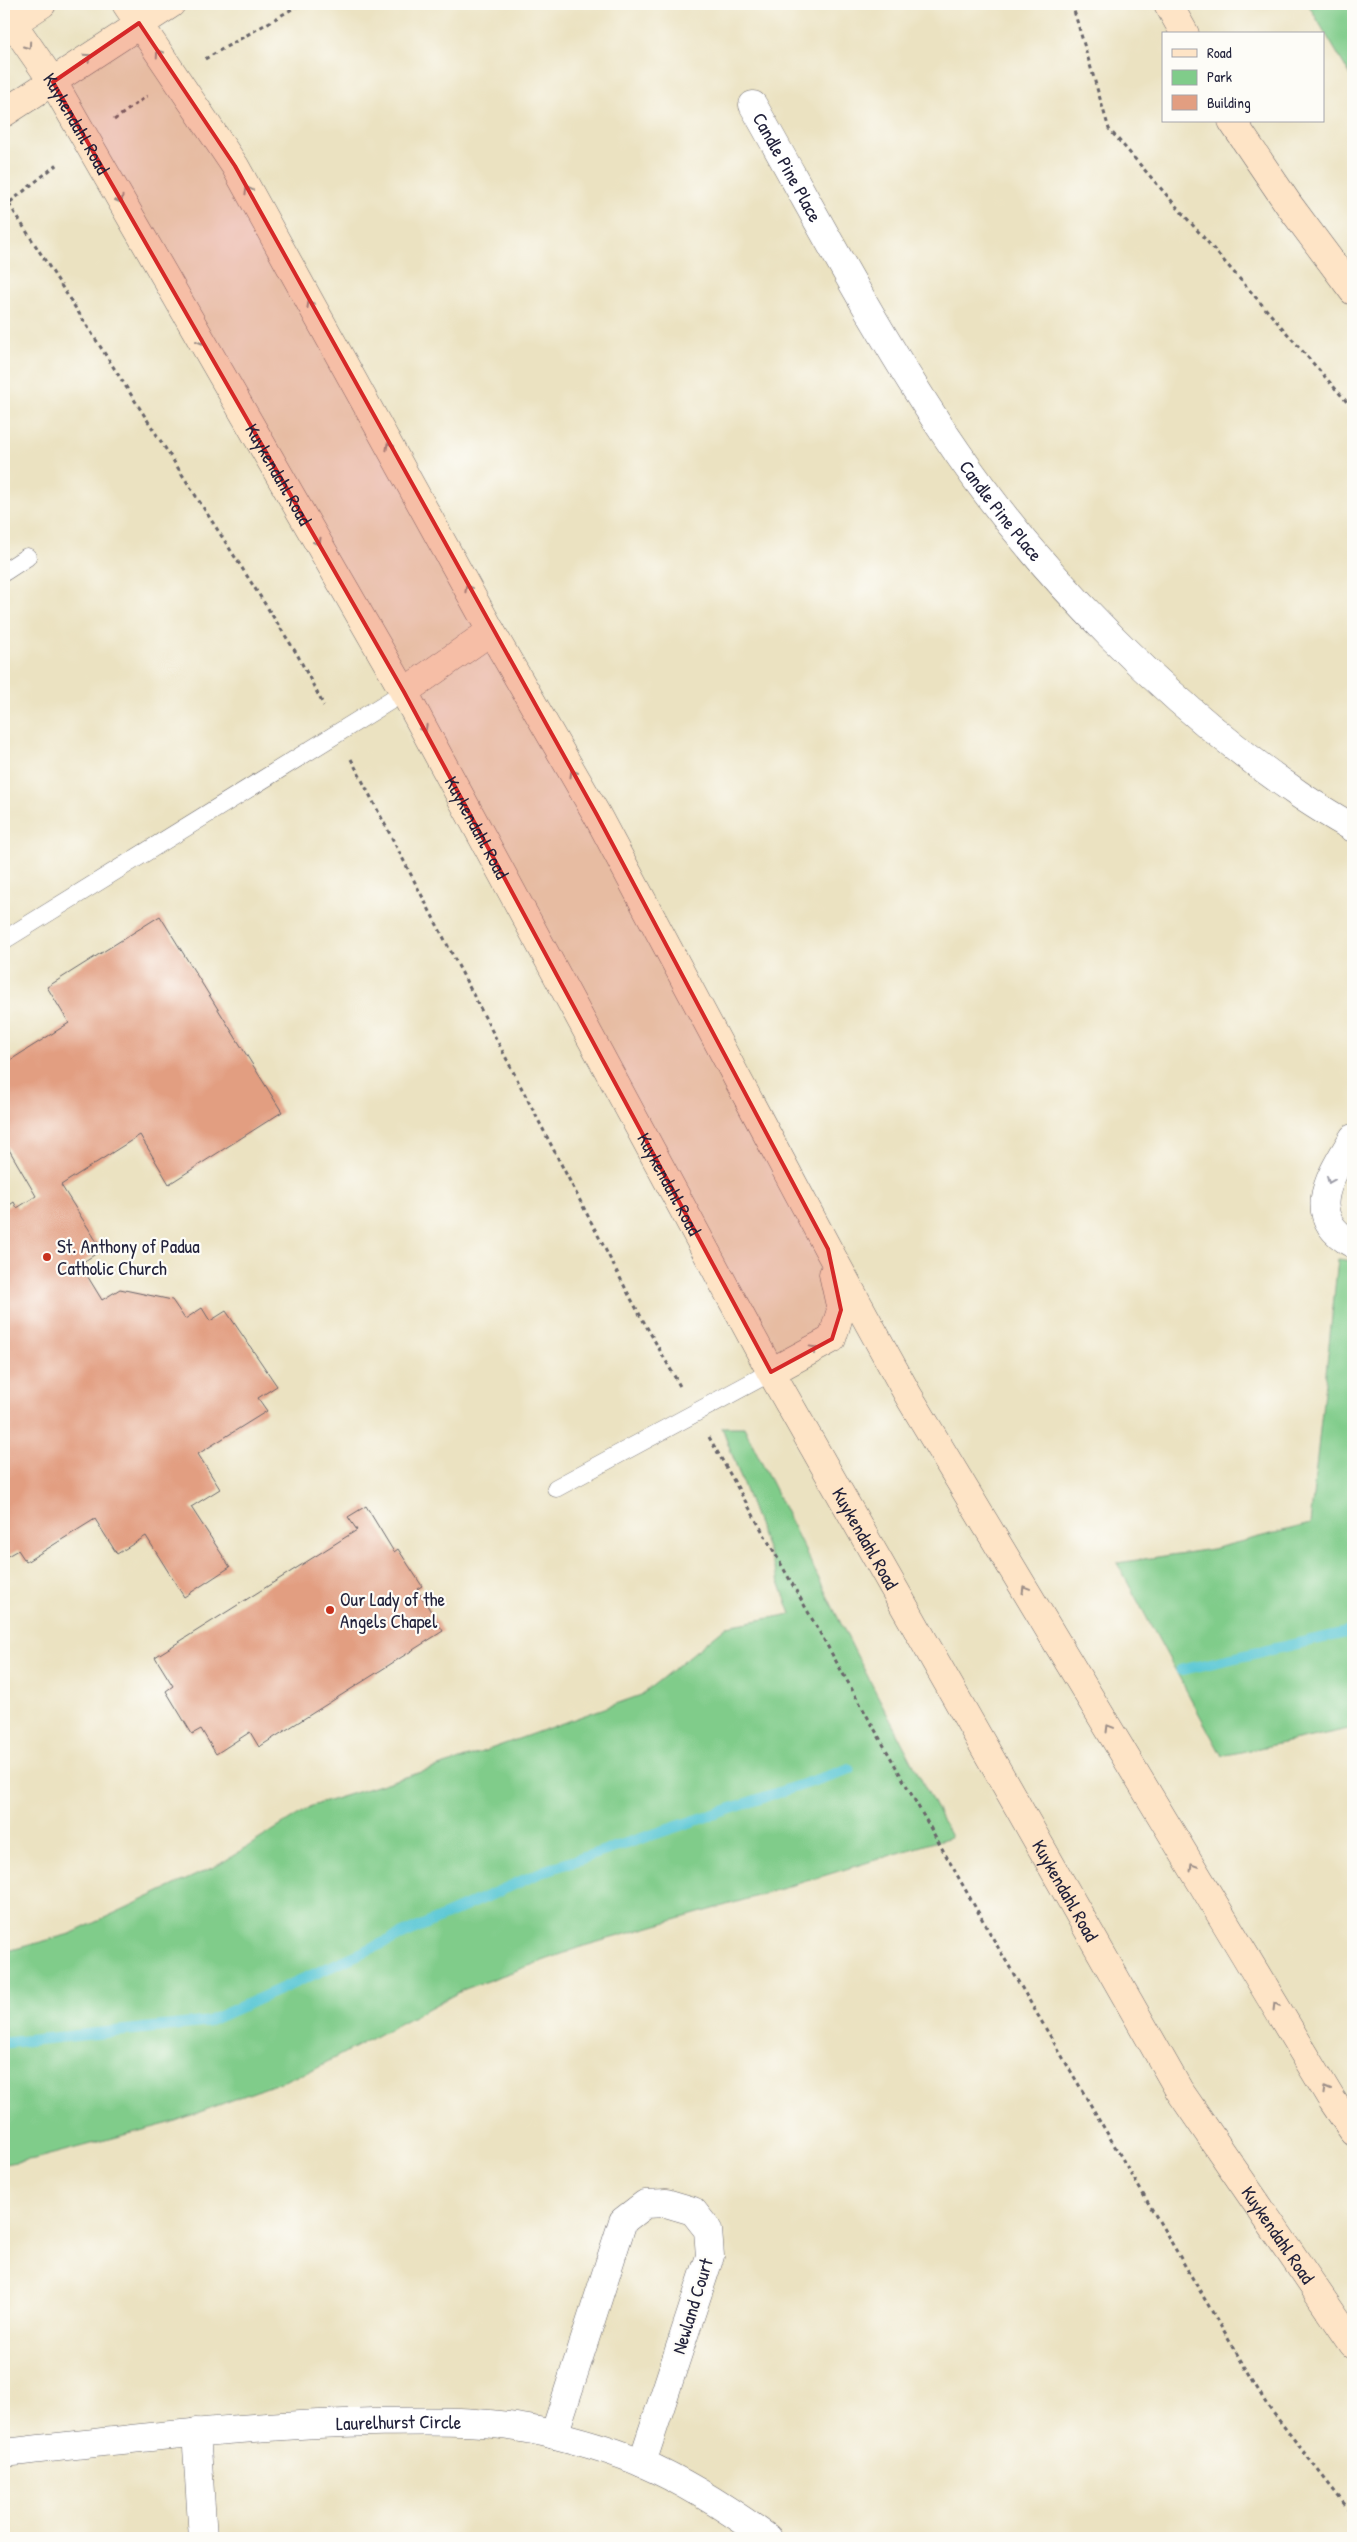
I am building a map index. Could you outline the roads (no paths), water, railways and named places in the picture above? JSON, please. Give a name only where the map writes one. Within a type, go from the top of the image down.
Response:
[{"type":"main road","points":[[7,21],[42,4]]},
{"type":"main road","points":[[4,113],[53,82],[133,13],[171,4]]},
{"type":"main road","points":[[1168,4],[1183,32]]},
{"type":"main road","points":[[133,13],[235,166],[491,631],[597,815],[828,1249],[914,1403],[1332,2100],[1353,2131]]},
{"type":"main road","name":"Kuykendahl Road","points":[[7,21],[53,82],[404,692],[771,1372],[1179,2090],[1353,2344]]},
{"type":"main road","points":[[1233,122],[1289,206],[1353,292]]},
{"type":"main road","points":[[404,692],[491,631]]},
{"type":"main road","points":[[771,1372],[832,1339],[841,1310],[828,1249]]},
{"type":"street","name":"Candle Pine Place","points":[[753,105],[891,352],[958,454],[1032,549],[1110,636],[1201,718],[1292,790],[1353,828]]},
{"type":"street","points":[[1353,1138],[1328,1180],[1324,1199],[1328,1220],[1336,1233],[1353,1244]]},
{"type":"street","name":"Newland Court","points":[[554,2435],[623,2221],[646,2204],[666,2202],[693,2211],[708,2230],[710,2256],[642,2463]]},
{"type":"street","name":"Laurelhurst Circle","points":[[4,2452],[196,2432],[329,2423],[440,2421],[493,2423],[554,2435],[642,2463],[735,2514],[768,2538]]},
{"type":"street","points":[[196,2432],[204,2538]]},
{"type":"lane","points":[[4,572],[27,557]]},
{"type":"lane","points":[[4,940],[404,692]]},
{"type":"lane","points":[[556,1488],[771,1372]]},
{"type":"waterway","points":[[1181,1670],[1353,1631]]},
{"type":"waterway","points":[[4,2043],[207,2022],[544,1871],[849,1769]]},
{"type":"place","name":"St. Anthony of Padua Catholic Church","points":[[47,1257]]},
{"type":"place","name":"Our Lady of the Angels Chapel","points":[[330,1610]]}]
